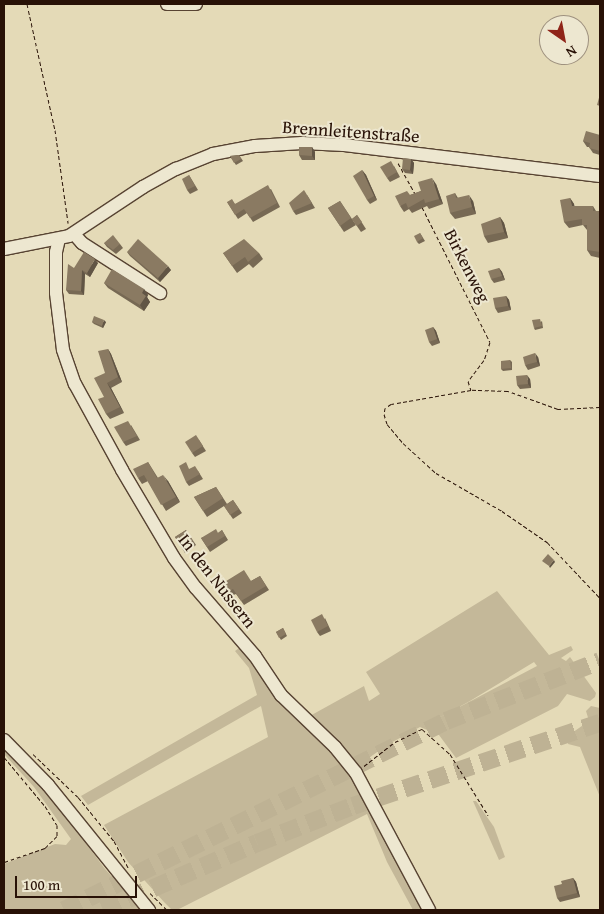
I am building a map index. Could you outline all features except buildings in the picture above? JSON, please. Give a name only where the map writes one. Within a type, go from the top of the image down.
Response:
[{"type":"street","points":[[166,4],[196,4]]},
{"type":"street","name":"Brennleitenstraße","points":[[4,249],[59,240],[74,234],[150,182],[220,152],[302,143],[394,151],[600,176]]},
{"type":"street","points":[[74,234],[82,243],[160,292]]},
{"type":"street","name":"In den Nussern","points":[[59,240],[56,252],[56,293],[63,350],[75,384],[122,470],[196,588],[255,656],[281,695],[336,748],[356,773],[429,910]]},
{"type":"street","points":[[4,740],[19,754],[149,910]]},
{"type":"path","points":[[27,4],[51,111],[68,215],[59,240]]},
{"type":"path","points":[[394,151],[417,198]]},
{"type":"path","name":"Birkenweg","points":[[422,206],[490,342],[484,360],[468,381],[471,390]]},
{"type":"path","points":[[600,407],[565,410],[508,391],[471,390],[388,406],[384,410],[385,421],[403,443],[436,473],[502,511],[548,542],[600,598]]},
{"type":"path","points":[[356,773],[395,742],[422,730],[450,754],[488,815]]},
{"type":"path","points":[[19,754],[27,750],[46,763],[114,841],[129,869]]},
{"type":"path","points":[[4,757],[45,806],[57,825],[57,836],[45,848],[4,862]]},
{"type":"path","points":[[149,892],[167,910]]},
{"type":"shaded area","points":[[497,591],[549,655],[571,646],[573,650],[561,658],[566,661],[570,657],[596,693],[595,697],[590,701],[567,694],[558,706],[456,758],[439,735],[420,727],[387,745],[359,765],[308,717],[364,686],[369,701],[380,694],[366,672]],"holes":[[[534,662],[537,666],[433,721]]]},
{"type":"shaded area","points":[[242,646],[351,772],[426,910],[413,910],[387,862],[367,814],[177,910],[172,910],[128,862],[104,825],[268,737],[261,706],[88,805],[81,796],[257,695],[249,668],[235,651]]},
{"type":"shaded area","points":[[591,706],[600,708],[600,797],[580,747],[568,744],[569,735],[589,721],[586,711]]},
{"type":"shaded area","points":[[4,746],[56,803],[105,869],[142,910],[4,910],[4,864],[55,844],[66,845],[71,839],[34,787],[4,754]]},
{"type":"shaded area","points":[[473,801],[476,801],[494,827],[505,857],[499,860]]},
{"type":"tunnel","points":[[64,910],[446,721],[600,661]]},
{"type":"tunnel","points":[[103,910],[257,843],[353,806],[600,723]]}]
